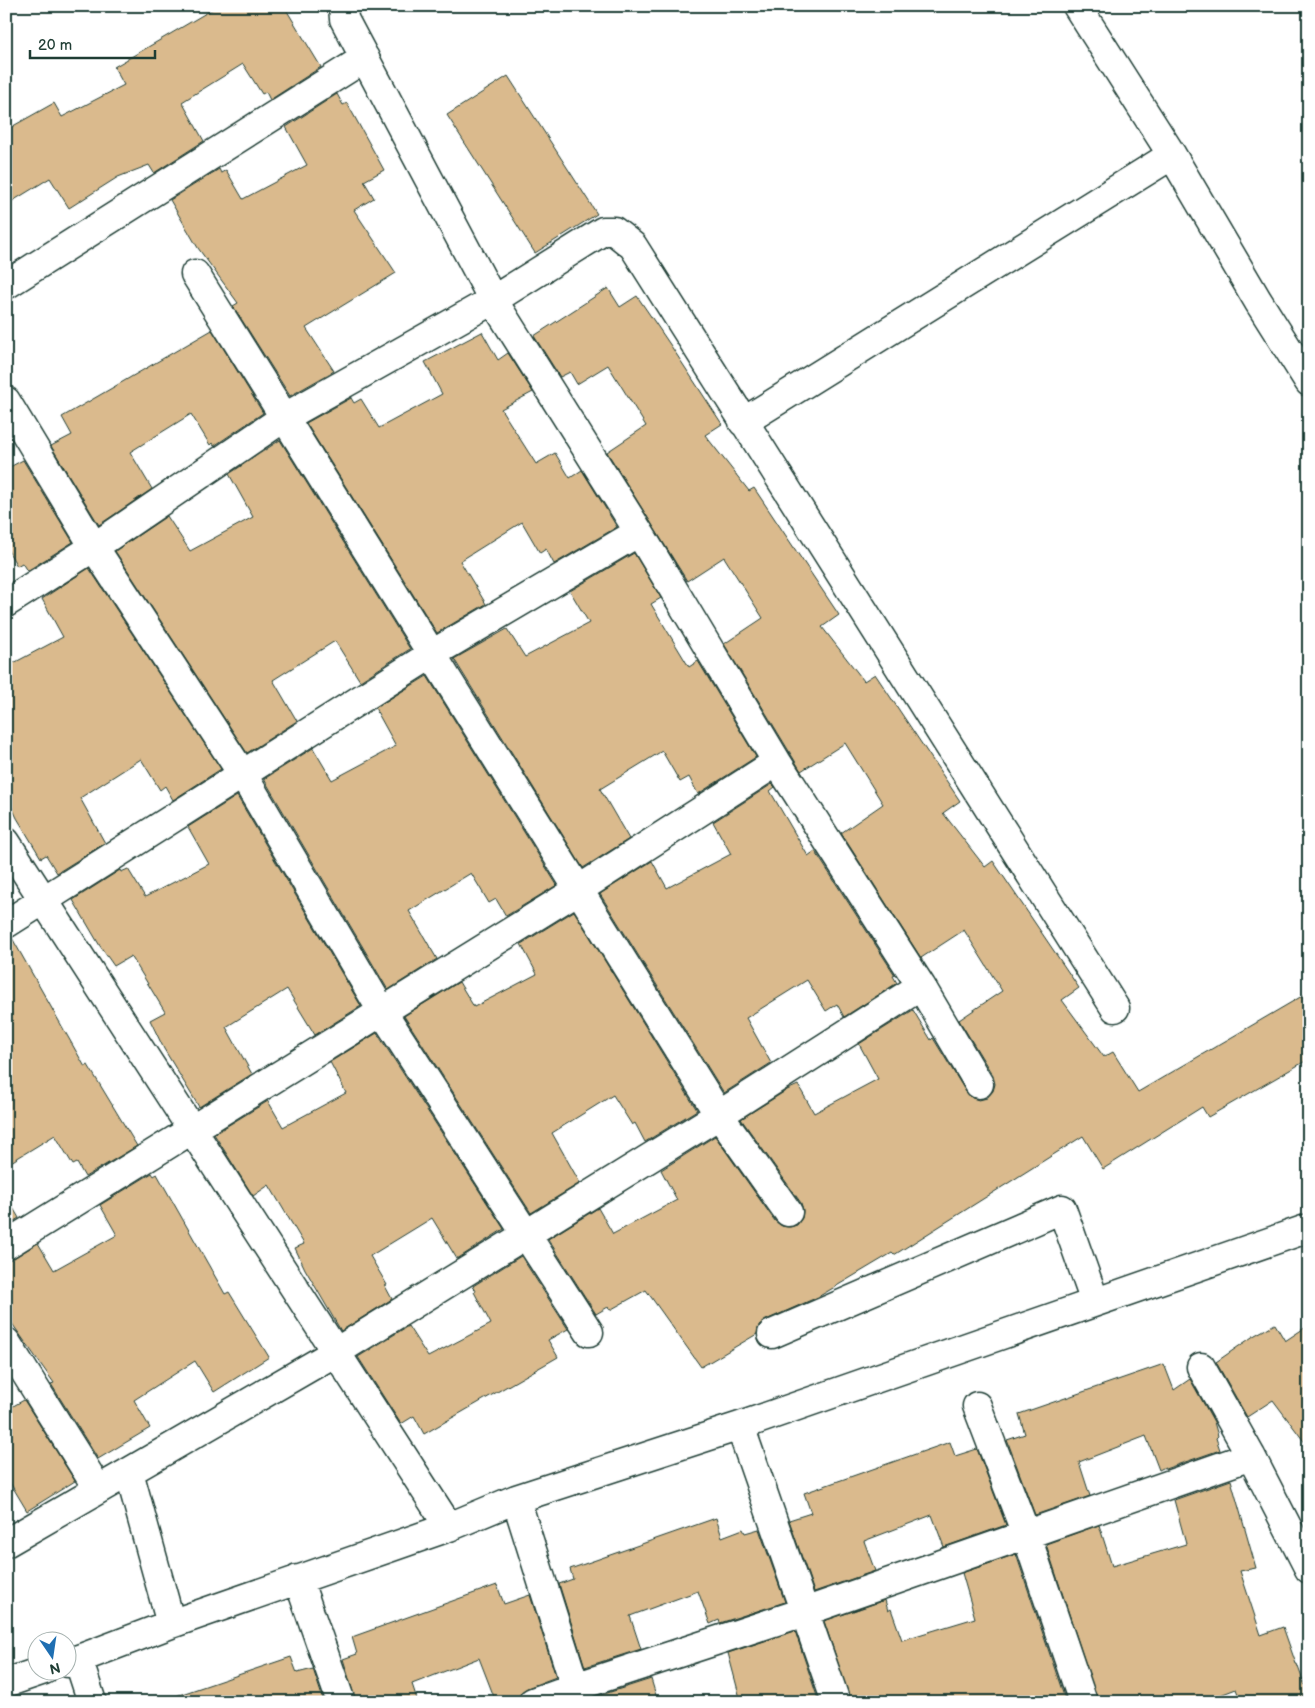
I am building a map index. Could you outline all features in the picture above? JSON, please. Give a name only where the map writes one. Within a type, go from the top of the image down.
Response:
[{"type":"street","points":[[343,6],[344,19],[493,300],[639,532],[777,762],[921,986],[979,1084]]},
{"type":"street","points":[[1077,6],[1172,154],[1258,301],[1309,382]]},
{"type":"street","points":[[6,285],[365,58]]},
{"type":"street","points":[[743,422],[1172,154]]},
{"type":"street","points":[[6,603],[94,547],[285,417],[493,300],[603,231],[614,231],[633,246],[1115,1008]]},
{"type":"street","points":[[195,274],[719,1115],[788,1212]]},
{"type":"street","points":[[6,401],[94,547],[243,775],[382,1011],[589,1332]]},
{"type":"street","points":[[6,924],[432,654],[639,532]]},
{"type":"street","points":[[6,1245],[578,890],[777,762]]},
{"type":"street","points":[[6,842],[449,1527]]},
{"type":"street","points":[[6,1543],[336,1352],[525,1233],[719,1115],[921,986]]},
{"type":"street","points":[[772,1334],[1062,1209],[1095,1302]]},
{"type":"street","points":[[78,1659],[171,1624],[449,1527],[516,1500],[740,1426],[1309,1228]]},
{"type":"street","points":[[6,1342],[98,1489]]},
{"type":"street","points":[[1201,1367],[1309,1569]]},
{"type":"street","points":[[977,1406],[1026,1534],[1083,1702]]},
{"type":"street","points":[[740,1426],[836,1702]]},
{"type":"street","points":[[533,1702],[577,1694],[804,1612],[1250,1456]]},
{"type":"street","points":[[129,1472],[171,1624]]},
{"type":"street","points":[[516,1500],[577,1694]]},
{"type":"street","points":[[298,1580],[341,1702]]},
{"type":"street","points":[[78,1672],[92,1702]]},
{"type":"street","points":[[6,1683],[28,1675]]},
{"type":"building","points":[[218,6],[284,6],[321,67],[270,100],[266,92],[262,94],[243,64],[182,102],[204,141],[154,173],[149,165],[118,177],[69,208],[50,178],[6,205],[6,130],[54,103],[62,117],[124,85],[114,67]]},
{"type":"building","points":[[508,76],[597,214],[535,253],[447,115]]},
{"type":"building","points":[[337,94],[343,105],[347,103],[384,170],[364,181],[374,198],[354,210],[396,273],[306,328],[334,371],[290,396],[233,306],[238,303],[198,248],[170,200],[219,169],[221,173],[226,170],[243,199],[307,165],[286,127]]},
{"type":"building","points":[[608,288],[620,307],[637,296],[671,346],[722,424],[705,435],[749,491],[754,488],[839,615],[822,627],[864,681],[875,674],[960,801],[943,813],[985,867],[993,861],[1079,988],[1062,1000],[1104,1057],[1113,1052],[1138,1092],[1309,992],[1309,1059],[1208,1117],[1202,1107],[1103,1169],[1083,1136],[894,1255],[892,1253],[818,1297],[766,1320],[759,1325],[757,1334],[701,1367],[646,1290],[610,1310],[608,1307],[596,1314],[548,1239],[598,1208],[613,1234],[677,1200],[661,1170],[715,1136],[775,1221],[782,1226],[790,1227],[797,1225],[802,1218],[803,1210],[801,1203],[741,1119],[798,1085],[814,1113],[878,1079],[859,1044],[913,1010],[931,1040],[933,1038],[966,1092],[972,1098],[979,1100],[987,1098],[993,1091],[995,1084],[993,1076],[959,1020],[1002,991],[964,930],[921,958],[841,833],[883,804],[845,743],[801,771],[724,644],[763,618],[724,557],[687,581],[607,452],[646,426],[608,365],[577,384],[570,372],[560,377],[534,336]]},
{"type":"building","points":[[212,330],[263,413],[214,446],[212,443],[210,445],[191,414],[130,452],[152,489],[99,525],[51,446],[72,435],[62,417]]},
{"type":"building","points":[[482,332],[498,360],[508,353],[533,392],[501,409],[536,464],[555,453],[570,478],[582,470],[617,527],[554,564],[546,549],[540,553],[522,522],[460,561],[486,604],[437,633],[306,423],[351,398],[354,403],[361,399],[379,428],[442,394],[425,362]]},
{"type":"building","points":[[280,440],[410,649],[360,681],[335,641],[273,680],[297,721],[247,753],[115,551],[167,516],[190,551],[253,517],[229,474]]},
{"type":"building","points":[[23,460],[73,542],[27,571],[22,563],[17,566],[6,547],[6,469]]},
{"type":"building","points":[[634,553],[661,598],[651,604],[689,667],[698,661],[756,757],[698,794],[689,777],[680,782],[662,751],[600,789],[629,839],[583,868],[454,659],[507,629],[525,657],[589,623],[570,591]]},
{"type":"building","points":[[89,568],[221,769],[173,800],[165,786],[160,790],[141,759],[80,798],[105,843],[57,873],[46,855],[41,858],[17,818],[6,795],[6,667],[63,637],[42,599]]},
{"type":"building","points":[[427,676],[557,885],[506,916],[496,899],[489,903],[471,873],[409,911],[437,959],[388,990],[264,779],[313,748],[332,780],[396,746],[375,708]]},
{"type":"building","points":[[772,784],[775,787],[770,791],[808,856],[815,851],[895,975],[893,976],[897,983],[844,1017],[837,1004],[826,1011],[807,980],[746,1018],[771,1063],[724,1093],[600,894],[652,861],[667,888],[731,854],[713,822]]},
{"type":"building","points":[[237,796],[361,1006],[315,1035],[287,989],[226,1027],[252,1074],[199,1107],[164,1049],[150,1020],[165,1012],[131,956],[114,966],[73,900],[120,870],[121,872],[128,869],[145,897],[209,864],[188,827]]},
{"type":"building","points":[[574,911],[697,1110],[645,1142],[635,1123],[632,1125],[613,1095],[552,1133],[580,1183],[531,1213],[404,1016],[459,982],[474,1007],[537,974],[521,944]]},
{"type":"building","points":[[12,938],[85,1067],[88,1065],[137,1146],[85,1177],[77,1163],[73,1165],[55,1135],[6,1165],[6,940]]},
{"type":"building","points":[[377,1033],[504,1229],[457,1259],[432,1218],[370,1256],[387,1285],[385,1286],[392,1299],[341,1331],[295,1248],[304,1244],[269,1185],[253,1196],[214,1134],[268,1101],[283,1127],[346,1093],[330,1062]]},
{"type":"building","points":[[152,1173],[154,1176],[157,1174],[225,1294],[229,1292],[269,1357],[214,1392],[195,1361],[134,1400],[150,1428],[98,1459],[51,1384],[54,1383],[6,1315],[6,1261],[38,1243],[54,1270],[117,1235],[100,1205]]},
{"type":"building","points":[[6,1196],[19,1218],[6,1226]]},
{"type":"building","points":[[521,1256],[568,1329],[548,1340],[558,1357],[424,1434],[414,1416],[401,1424],[358,1357],[408,1326],[428,1357],[491,1324],[474,1292],[476,1291],[473,1286]]},
{"type":"building","points":[[1275,1324],[1285,1341],[1309,1325],[1309,1448],[1273,1400],[1247,1417],[1216,1362],[1255,1335]]},
{"type":"building","points":[[1164,1364],[1174,1390],[1190,1379],[1214,1422],[1220,1450],[1159,1470],[1146,1436],[1079,1462],[1090,1496],[1035,1515],[1007,1440],[1025,1434],[1019,1414]]},
{"type":"building","points":[[24,1400],[75,1481],[27,1511],[6,1476],[6,1410]]},
{"type":"building","points":[[950,1442],[955,1456],[977,1449],[1006,1525],[944,1547],[932,1515],[864,1541],[875,1571],[814,1592],[789,1520],[811,1513],[804,1493]]},
{"type":"building","points":[[1231,1480],[1256,1568],[1240,1571],[1261,1635],[1283,1627],[1309,1697],[1309,1702],[1241,1702],[1236,1689],[1202,1702],[1098,1702],[1046,1544],[1099,1525],[1112,1566],[1186,1544],[1174,1500]]},
{"type":"building","points":[[716,1518],[722,1537],[743,1529],[745,1533],[759,1529],[785,1602],[720,1623],[719,1620],[710,1624],[698,1591],[630,1616],[641,1649],[585,1667],[559,1584],[573,1579],[570,1569]]},
{"type":"building","points":[[1016,1554],[1066,1702],[851,1702],[824,1621],[885,1600],[888,1611],[891,1609],[902,1640],[975,1618],[962,1573]]},
{"type":"building","points":[[497,1585],[504,1604],[530,1595],[556,1677],[527,1688],[521,1692],[518,1702],[496,1702],[479,1658],[412,1684],[418,1702],[356,1702],[343,1659],[357,1654],[352,1637]]},
{"type":"building","points":[[795,1631],[819,1702],[741,1702],[728,1653]]},
{"type":"building","points":[[291,1657],[297,1673],[313,1669],[324,1702],[177,1702],[176,1696]]},
{"type":"building","points":[[651,1679],[658,1702],[595,1702],[595,1697]]}]
